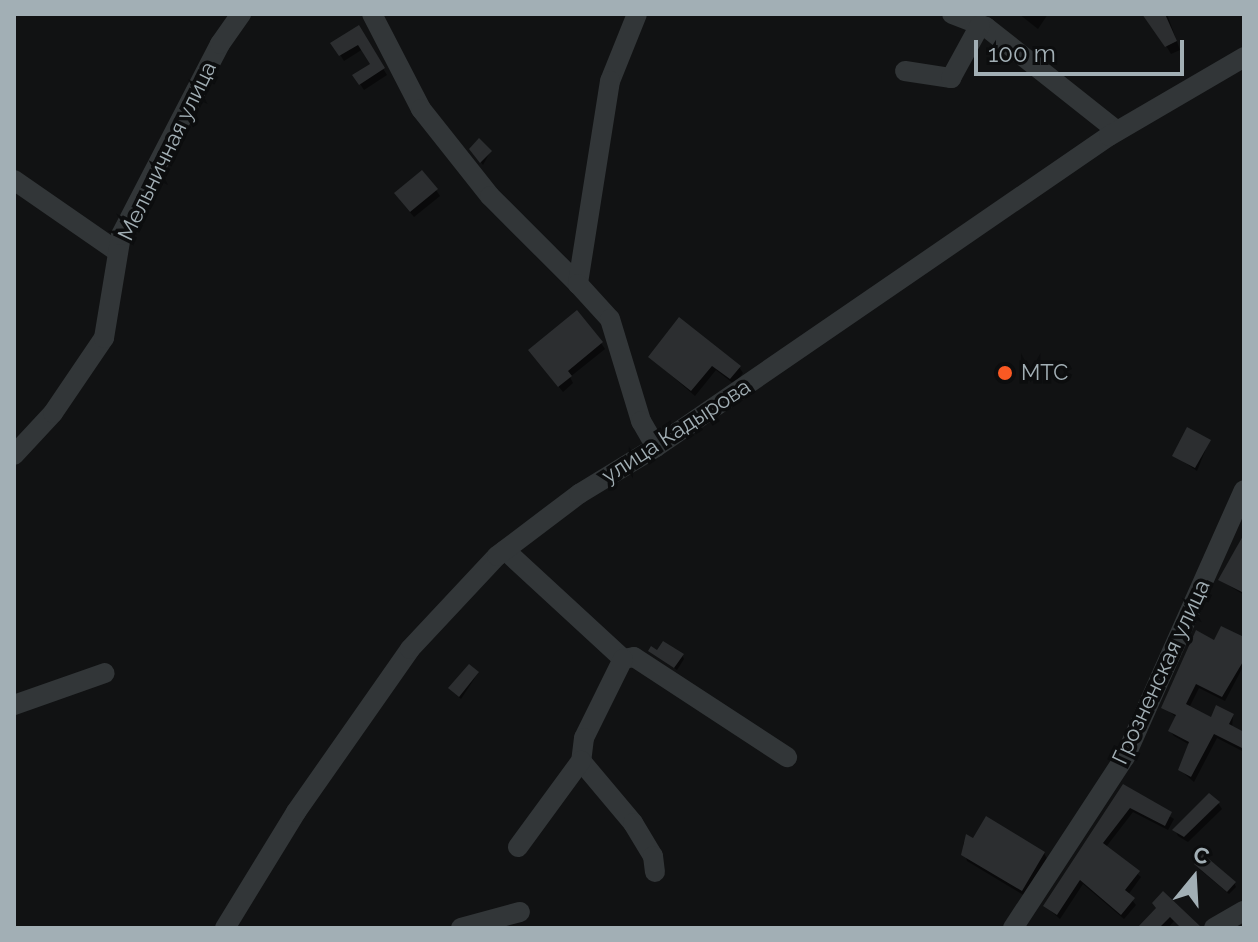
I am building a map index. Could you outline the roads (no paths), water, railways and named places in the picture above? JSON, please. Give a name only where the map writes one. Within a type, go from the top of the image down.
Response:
[{"type":"street","name":"Мельничная улица","points":[[14,455],[53,413],[104,338],[121,235],[220,44],[241,14]]},
{"type":"street","points":[[372,14],[421,109],[490,196],[610,319],[641,421],[656,447]]},
{"type":"street","points":[[578,284],[610,81],[637,14]]},
{"type":"street","points":[[952,14],[985,22],[1117,131]]},
{"type":"street","points":[[905,71],[951,78],[985,22]]},
{"type":"street","name":"улица Кадырова","points":[[225,928],[296,812],[410,649],[505,550],[579,494],[656,447],[1117,131],[1244,57]]},
{"type":"street","points":[[14,180],[118,252]]},
{"type":"street","name":"Грозненская улица","points":[[1013,928],[1125,757],[1244,490]]},
{"type":"street","points":[[505,550],[623,659]]},
{"type":"street","points":[[623,659],[634,657],[787,757]]},
{"type":"street","points":[[518,847],[581,761],[584,738],[623,659]]},
{"type":"street","points":[[14,705],[105,673]]},
{"type":"street","points":[[581,761],[633,823],[653,856],[655,872]]},
{"type":"street","points":[[1214,928],[1244,911]]},
{"type":"street","points":[[461,928],[520,912]]},
{"type":"place","name":"МТС","points":[[1005,373]]}]
